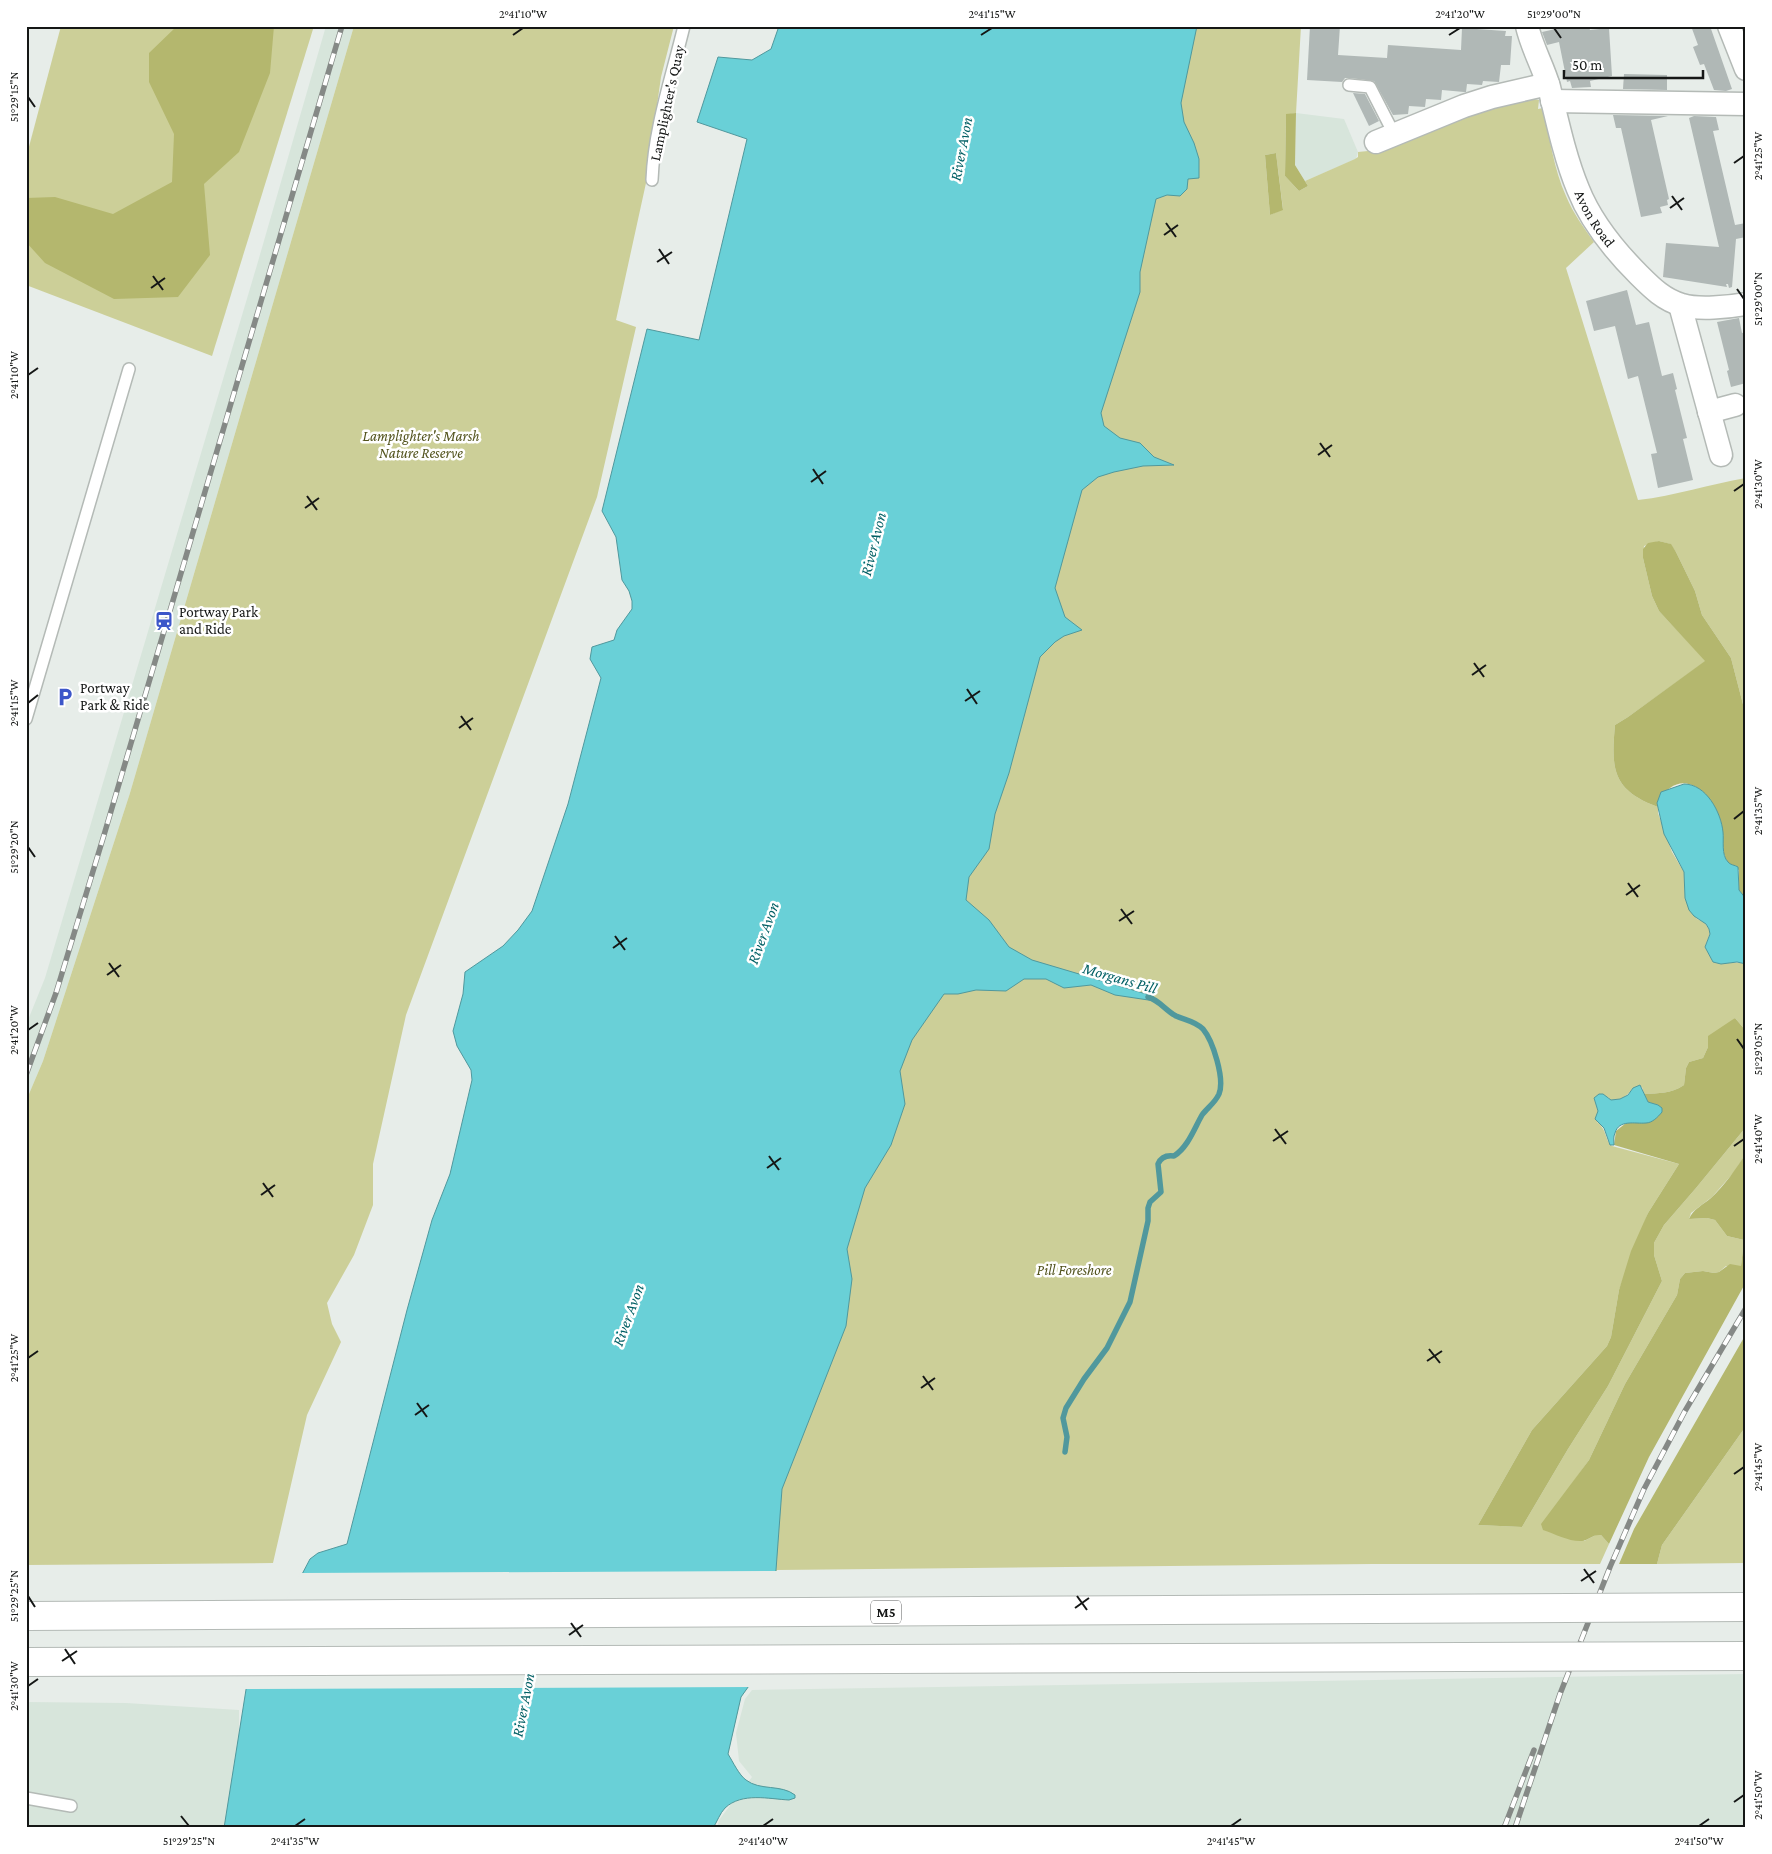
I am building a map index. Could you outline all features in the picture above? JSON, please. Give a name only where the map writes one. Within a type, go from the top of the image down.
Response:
[{"type":"highway","name":"M5","points":[[26,1616],[1746,1607]]},
{"type":"highway","points":[[26,1662],[1746,1656]]},
{"type":"street","name":"Avon Road","points":[[1527,26],[1550,93],[1577,187],[1599,228],[1619,254],[1654,290],[1666,299],[1680,305],[1695,307],[1746,304]]},
{"type":"street","points":[[1729,26],[1746,69]]},
{"type":"street","points":[[1385,138],[1440,114],[1476,102],[1550,93],[1746,104]]},
{"type":"street","points":[[1680,305],[1721,455]]},
{"type":"street","points":[[1709,412],[1735,405]]},
{"type":"lane","name":"Lamplighter's Quay","points":[[652,180],[653,161],[662,115],[684,26]]},
{"type":"lane","points":[[1349,85],[1370,87],[1385,138]]},
{"type":"lane","points":[[26,719],[129,369]]},
{"type":"lane","points":[[26,1798],[71,1806]]},
{"type":"shaded area","points":[[326,26],[354,26],[130,793],[43,1061],[26,1101],[26,1025],[45,978]]},
{"type":"shaded area","points":[[1296,113],[1344,119],[1358,152],[1356,159],[1305,181],[1295,165]]},
{"type":"shaded area","points":[[1746,1674],[1746,1828],[717,1828],[719,1820],[752,1777],[739,1761],[736,1733],[745,1699],[752,1690]]},
{"type":"shaded area","points":[[26,1702],[126,1703],[239,1710],[239,1731],[251,1759],[257,1828],[26,1828]]},
{"type":"green space","points":[[61,26],[314,26],[212,356],[26,285],[26,158]]},
{"type":"green space","points":[[177,26],[274,26],[270,73],[239,152],[204,184],[210,255],[178,297],[114,299],[45,263],[26,242],[26,198],[55,197],[113,214],[172,182],[174,134],[149,82],[149,53]]},
{"type":"green space","name":"Lamplighter's Marsh Nature Reserve","points":[[354,26],[674,26],[661,77],[646,183],[616,320],[636,327],[597,497],[406,1015],[373,1164],[373,1205],[354,1255],[327,1303],[332,1324],[341,1342],[307,1415],[273,1563],[26,1565],[26,1101],[43,1061],[130,793]]},
{"type":"green space","name":"Pill Foreshore","points":[[1085,26],[1301,26],[1296,113],[1286,115],[1285,176],[1299,191],[1308,186],[1305,181],[1355,159],[1358,157],[1358,152],[1378,150],[1464,114],[1528,98],[1539,100],[1538,109],[1543,108],[1558,176],[1575,214],[1594,242],[1566,268],[1638,500],[1746,478],[1746,716],[1731,658],[1702,615],[1695,591],[1676,552],[1670,544],[1659,541],[1644,546],[1643,558],[1652,596],[1659,611],[1706,661],[1615,725],[1614,754],[1615,766],[1623,785],[1631,793],[1658,807],[1658,813],[1672,852],[1684,872],[1685,898],[1697,919],[1704,922],[1709,929],[1710,933],[1705,947],[1713,962],[1746,964],[1746,1031],[1735,1018],[1708,1047],[1703,1058],[1689,1062],[1686,1068],[1684,1085],[1674,1090],[1644,1094],[1642,1087],[1633,1088],[1626,1096],[1617,1100],[1610,1100],[1608,1097],[1594,1098],[1598,1111],[1597,1122],[1603,1128],[1612,1146],[1679,1164],[1648,1213],[1619,1290],[1611,1337],[1607,1346],[1532,1430],[1478,1525],[1522,1527],[1608,1386],[1662,1281],[1654,1255],[1654,1243],[1664,1225],[1746,1127],[1746,1153],[1735,1171],[1712,1197],[1691,1213],[1689,1219],[1707,1218],[1715,1220],[1727,1236],[1744,1240],[1741,1266],[1726,1266],[1719,1272],[1714,1273],[1703,1271],[1685,1273],[1680,1279],[1677,1295],[1625,1384],[1589,1460],[1571,1485],[1584,1541],[1596,1535],[1601,1535],[1609,1544],[1600,1564],[1372,1564],[777,1570],[761,1629],[751,1683],[741,1697],[728,1754],[746,1780],[758,1785],[789,1792],[795,1795],[795,1798],[789,1800],[747,1798],[739,1800],[725,1808],[713,1828],[581,1828],[779,1074],[1018,957],[960,922]],"holes":[[[1276,153],[1283,209],[1270,215],[1265,155]]]},
{"type":"green space","points":[[1296,113],[1295,165],[1308,186],[1299,191],[1285,176],[1286,114]]},
{"type":"green space","points":[[1276,153],[1283,210],[1270,215],[1265,155]]},
{"type":"green space","points":[[1659,541],[1671,544],[1676,552],[1695,591],[1702,615],[1731,658],[1746,716],[1746,899],[1739,890],[1739,870],[1729,863],[1725,857],[1720,819],[1708,797],[1694,786],[1686,783],[1678,784],[1665,793],[1657,803],[1658,807],[1631,793],[1623,785],[1615,766],[1615,725],[1705,661],[1659,611],[1652,596],[1643,558],[1643,549],[1648,543]]},
{"type":"green space","points":[[1735,1018],[1746,1031],[1746,1127],[1664,1225],[1654,1243],[1654,1255],[1662,1281],[1608,1386],[1522,1527],[1478,1525],[1532,1430],[1607,1346],[1611,1337],[1619,1290],[1631,1251],[1648,1213],[1679,1164],[1614,1145],[1616,1131],[1626,1123],[1639,1122],[1658,1105],[1648,1102],[1644,1094],[1670,1092],[1684,1085],[1686,1068],[1689,1062],[1703,1058],[1708,1047],[1708,1036]]},
{"type":"green space","points":[[1746,1153],[1746,1282],[1649,1457],[1609,1544],[1601,1535],[1577,1541],[1543,1530],[1541,1524],[1589,1460],[1625,1384],[1677,1295],[1680,1279],[1685,1273],[1703,1271],[1714,1273],[1719,1272],[1730,1264],[1741,1266],[1744,1240],[1727,1236],[1715,1220],[1707,1218],[1689,1219],[1696,1210],[1721,1188]]},
{"type":"green space","points":[[1746,1334],[1746,1426],[1662,1545],[1657,1564],[1619,1564],[1634,1529]]},
{"type":"green space","points":[[1746,1426],[1746,1563],[1657,1564],[1662,1545]]},
{"type":"water","name":"River Avon","points":[[779,26],[1197,26],[1181,103],[1184,122],[1199,159],[1199,178],[1188,179],[1187,189],[1180,196],[1167,195],[1156,199],[1140,272],[1140,292],[1101,413],[1104,426],[1120,438],[1140,443],[1154,457],[1174,465],[1143,466],[1114,472],[1098,477],[1082,490],[1055,588],[1065,617],[1082,630],[1064,636],[1040,657],[1009,773],[995,814],[989,849],[969,877],[966,900],[989,920],[1009,947],[1032,960],[1153,996],[1155,1001],[1115,995],[1091,985],[1064,988],[1046,979],[1024,979],[1006,991],[976,990],[958,994],[944,994],[912,1040],[900,1071],[905,1104],[891,1145],[865,1188],[847,1249],[852,1279],[846,1326],[782,1489],[776,1570],[761,1629],[751,1683],[741,1697],[728,1754],[746,1780],[758,1785],[789,1792],[795,1795],[795,1798],[789,1800],[747,1798],[739,1800],[725,1808],[713,1828],[224,1828],[248,1677],[310,1559],[318,1553],[347,1544],[432,1220],[450,1174],[472,1080],[471,1070],[457,1046],[453,1031],[463,994],[465,972],[503,946],[532,911],[568,804],[601,678],[590,659],[592,647],[614,640],[617,630],[632,609],[629,591],[622,580],[616,537],[602,511],[647,329],[699,340],[747,139],[697,122],[718,57],[752,60],[771,49]]},
{"type":"water","points":[[1684,784],[1692,785],[1699,789],[1716,808],[1722,824],[1726,859],[1730,864],[1738,867],[1739,890],[1746,899],[1746,964],[1737,962],[1721,964],[1713,962],[1705,947],[1710,934],[1709,929],[1706,924],[1689,910],[1685,898],[1684,872],[1664,834],[1657,803],[1661,792]]},
{"type":"water","points":[[1640,1085],[1648,1102],[1658,1105],[1662,1108],[1662,1112],[1648,1123],[1628,1123],[1620,1126],[1614,1134],[1614,1145],[1610,1145],[1604,1128],[1595,1119],[1598,1111],[1594,1098],[1599,1094],[1603,1094],[1611,1100],[1620,1099],[1628,1095],[1633,1088]]},
{"type":"pier","points":[[779,1571],[763,1629],[751,1687],[244,1689],[246,1676],[300,1573]]},
{"type":"building","points":[[1310,26],[1340,26],[1338,55],[1387,58],[1388,45],[1461,50],[1462,28],[1506,31],[1505,36],[1512,36],[1510,65],[1501,65],[1499,82],[1483,81],[1482,85],[1467,84],[1466,92],[1442,90],[1441,100],[1426,99],[1425,107],[1409,106],[1408,114],[1393,115],[1374,81],[1350,78],[1345,78],[1342,82],[1307,80]]},
{"type":"building","points":[[1560,26],[1589,26],[1590,30],[1609,28],[1612,76],[1590,81],[1591,87],[1572,88],[1570,81],[1567,82],[1559,42],[1547,45],[1542,32],[1560,28]]},
{"type":"building","points":[[1691,26],[1710,26],[1732,89],[1726,91],[1714,90],[1704,64],[1700,65],[1693,47],[1698,45]]},
{"type":"building","points":[[1624,74],[1667,75],[1667,90],[1623,89]]},
{"type":"building","points":[[1353,93],[1365,94],[1379,121],[1369,126]]},
{"type":"building","points":[[1613,115],[1668,116],[1651,120],[1669,199],[1667,200],[1668,205],[1660,207],[1662,213],[1641,217],[1621,128],[1616,128]]},
{"type":"building","points":[[1694,116],[1716,117],[1719,130],[1713,131],[1735,225],[1746,223],[1746,237],[1736,239],[1732,287],[1729,288],[1728,284],[1726,284],[1727,287],[1663,277],[1666,243],[1719,247],[1689,118]]},
{"type":"building","points":[[1627,290],[1636,325],[1649,322],[1662,376],[1673,373],[1677,389],[1675,390],[1687,438],[1683,439],[1693,480],[1658,488],[1651,454],[1657,453],[1638,376],[1628,379],[1615,326],[1594,331],[1586,301]]},
{"type":"building","points":[[1739,318],[1742,333],[1746,332],[1746,383],[1731,387],[1727,371],[1729,370],[1717,322]]},
{"type":"waterway","name":"Morgans Pill","points":[[1065,1452],[1067,1437],[1063,1418],[1066,1408],[1107,1348],[1130,1302],[1148,1221],[1148,1208],[1150,1202],[1161,1192],[1158,1164],[1163,1158],[1174,1156],[1183,1148],[1202,1115],[1219,1094],[1220,1079],[1217,1060],[1211,1042],[1203,1029],[1193,1022],[1176,1016],[1148,997]]},
{"type":"railway","points":[[26,1075],[56,993],[104,835],[342,26]]},
{"type":"railway","points":[[1515,1828],[1560,1694],[1610,1567],[1644,1489],[1685,1411],[1746,1308]]},
{"type":"railway","points":[[1504,1828],[1534,1750]]},
{"type":"place","name":"Portway Park and Ride","points":[[164,621]]},
{"type":"place","name":"Portway Park & Ride","points":[[65,697]]}]
